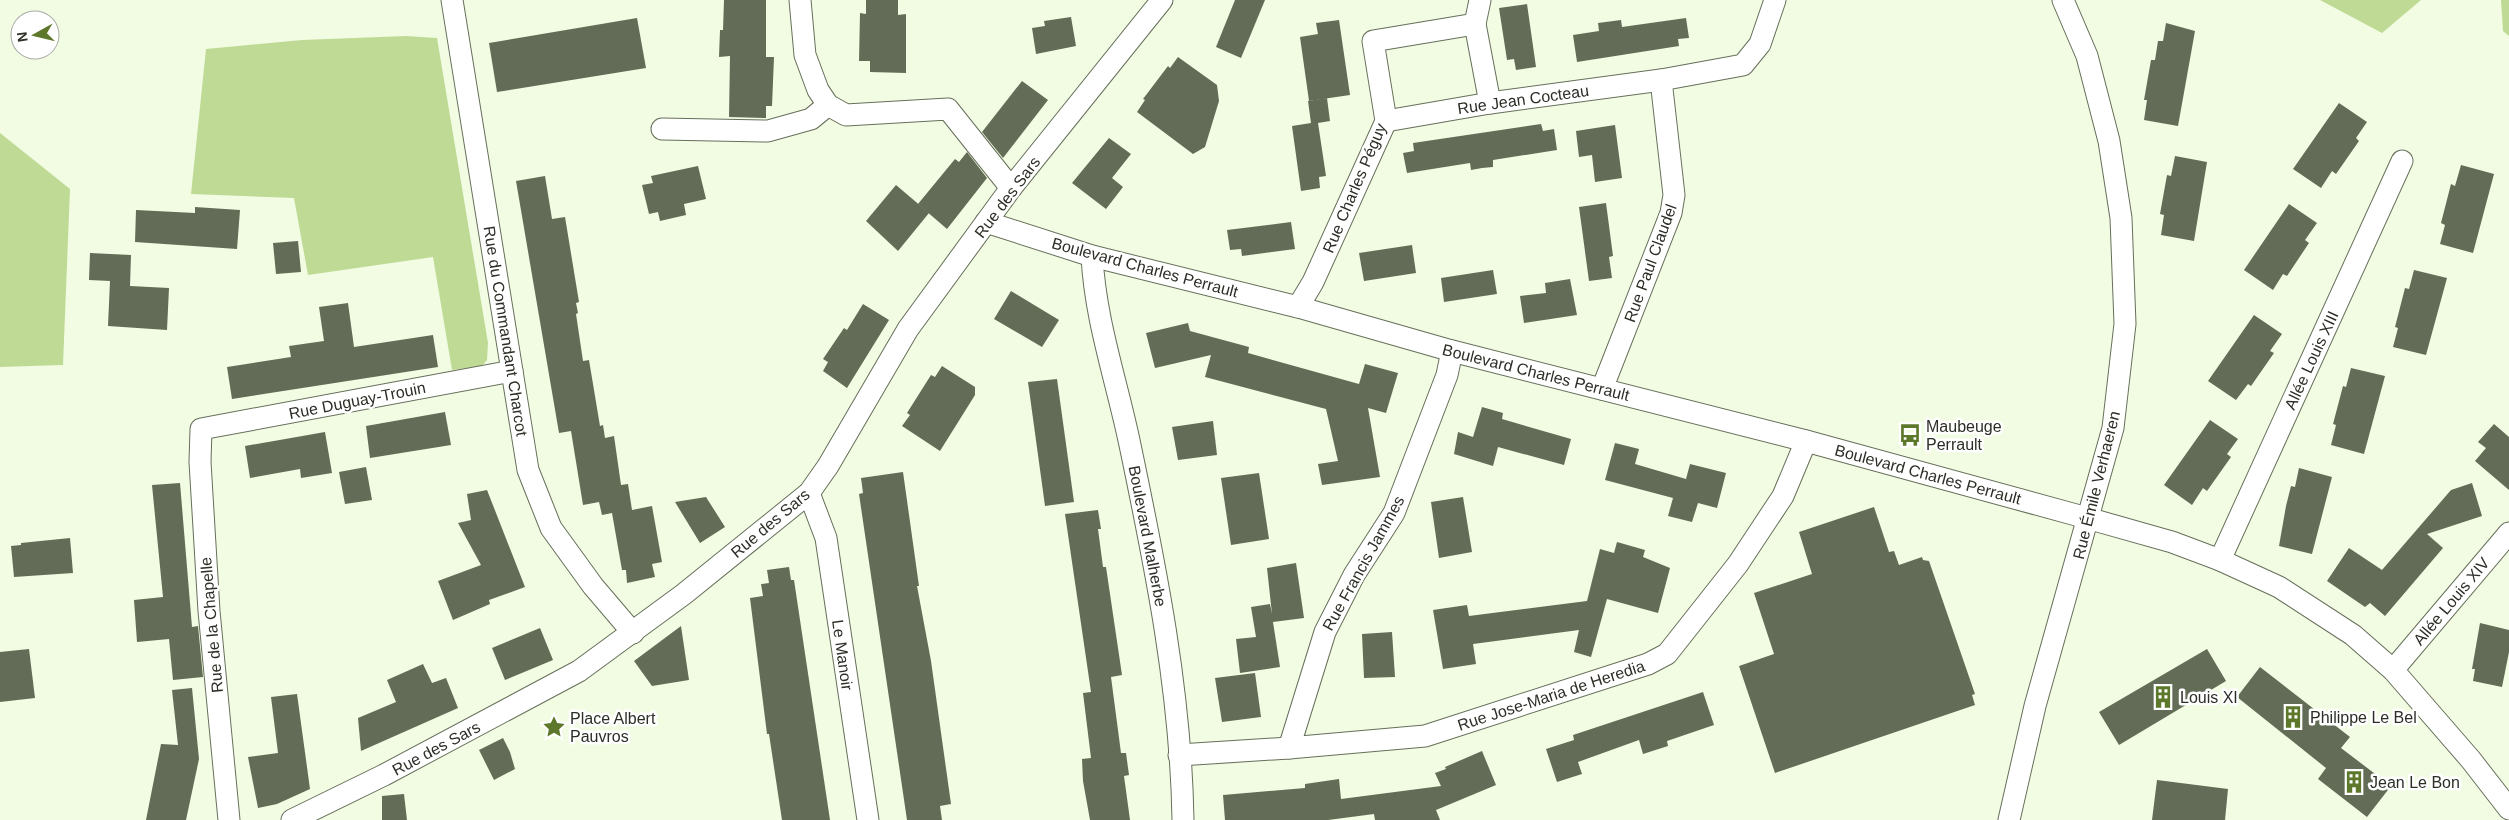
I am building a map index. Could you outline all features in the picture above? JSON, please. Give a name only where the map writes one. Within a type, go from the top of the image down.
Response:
[{"type":"street","name":"Rue du Commandant Charcot","points":[[452,0],[528,470],[551,528],[593,586],[633,633]]},
{"type":"street","points":[[800,0],[805,55],[818,90],[828,105],[846,115],[948,109],[1011,188]]},
{"type":"street","name":"Rue des Sars","points":[[292,820],[384,775],[579,671],[633,633],[809,493],[828,466],[908,328],[1011,188],[1162,0]]},
{"type":"street","points":[[1480,0],[1475,24],[1490,103]]},
{"type":"street","points":[[1661,80],[1743,65],[1760,44],[1775,0]]},
{"type":"street","name":"Rue Émile Verhaeren","points":[[2008,820],[2035,706],[2114,419],[2125,324],[2121,218],[2109,141],[2087,56],[2063,0]]},
{"type":"street","name":"Rue Charles Péguy","points":[[1298,306],[1313,282],[1386,120],[1373,41],[1475,24]]},
{"type":"street","name":"Rue Jean Cocteau","points":[[1386,120],[1490,103],[1661,80]]},
{"type":"street","name":"Rue Paul Claudel","points":[[1602,389],[1671,212],[1674,195],[1661,80]]},
{"type":"street","points":[[662,128],[768,131],[811,119],[828,105]]},
{"type":"street","name":"Allée Louis XIII","points":[[2220,560],[2402,161]]},
{"type":"street","name":"Boulevard Charles Perrault","points":[[986,222],[1092,256],[1298,306],[1452,352],[1806,441],[2172,542],[2220,560],[2279,587],[2353,635],[2392,670],[2471,760],[2509,810]]},
{"type":"street","name":"Boulevard Malherbe","points":[[1092,256],[1094,291],[1130,444],[1166,627],[1184,820]]},
{"type":"street","name":"Rue Francis Jammes","points":[[1289,748],[1324,632],[1354,575],[1394,513],[1447,375],[1452,352]]},
{"type":"street","name":"Rue Duguay-Trouin","points":[[201,429],[512,371]]},
{"type":"street","name":"Rue de la Chapelle","points":[[201,429],[200,462],[209,611],[229,820]]},
{"type":"street","name":"Rue Jose-Maria de Heredia","points":[[1179,754],[1289,748],[1425,736],[1648,664],[1667,654],[1748,549],[1783,496],[1806,441]]},
{"type":"street","name":"Le Manoir","points":[[809,493],[826,538],[868,820]]},
{"type":"street","name":"Allée Louis XIV","points":[[2392,670],[2509,532]]},
{"type":"green space","points":[[2320,0],[2421,0],[2382,33]]},
{"type":"green space","points":[[2501,0],[2509,0],[2509,36],[2503,31]]},
{"type":"green space","points":[[406,36],[437,38],[488,343],[487,360],[482,366],[452,370],[433,257],[308,275],[294,198],[191,194],[206,49],[302,40]]},
{"type":"green space","points":[[0,133],[70,189],[63,365],[0,367]]},
{"type":"building","points":[[724,0],[766,0],[766,57],[774,57],[772,106],[766,106],[766,118],[729,117],[730,56],[719,57],[720,30],[723,30]]},
{"type":"building","points":[[866,0],[898,0],[898,15],[906,14],[906,73],[870,72],[870,61],[859,61],[860,13],[866,14]]},
{"type":"building","points":[[1235,0],[1265,0],[1241,58],[1216,47]]},
{"type":"building","points":[[1527,4],[1536,67],[1516,70],[1514,59],[1507,60],[1499,8]]},
{"type":"building","points":[[1071,17],[1076,46],[1036,54],[1032,28],[1045,26],[1044,21]]},
{"type":"building","points":[[637,18],[646,68],[497,92],[489,43]]},
{"type":"building","points":[[1686,18],[1689,38],[1678,39],[1679,46],[1577,62],[1573,35],[1599,31],[1598,23],[1621,20],[1622,27]]},
{"type":"building","points":[[1339,20],[1350,95],[1309,101],[1300,37],[1318,34],[1316,23]]},
{"type":"building","points":[[2166,23],[2195,31],[2178,126],[2144,120],[2147,100],[2144,100],[2151,60],[2155,60],[2158,41],[2163,41]]},
{"type":"building","points":[[1178,57],[1217,85],[1219,101],[1205,147],[1193,154],[1137,112],[1145,100],[1143,99],[1168,66],[1170,68]]},
{"type":"building","points":[[1022,81],[1048,100],[1003,158],[982,132]]},
{"type":"building","points":[[1327,98],[1330,121],[1318,123],[1326,176],[1319,177],[1320,188],[1301,191],[1292,126],[1311,123],[1308,101]]},
{"type":"building","points":[[2339,103],[2367,122],[2356,138],[2359,141],[2336,174],[2332,171],[2321,188],[2293,169]]},
{"type":"building","points":[[1541,124],[1543,131],[1554,129],[1557,150],[1493,160],[1493,167],[1471,170],[1470,163],[1407,173],[1403,153],[1414,151],[1413,143]]},
{"type":"building","points":[[1615,125],[1622,178],[1595,182],[1592,155],[1579,157],[1576,131]]},
{"type":"building","points":[[1109,138],[1131,154],[1112,178],[1123,187],[1106,209],[1072,183]]},
{"type":"building","points":[[967,152],[987,178],[947,229],[918,204],[955,159],[959,162]]},
{"type":"building","points":[[2175,156],[2207,162],[2194,241],[2161,235],[2164,215],[2160,214],[2167,175],[2171,176]]},
{"type":"building","points":[[2461,165],[2494,174],[2473,253],[2440,244],[2445,225],[2441,223],[2451,184],[2455,186]]},
{"type":"building","points":[[698,166],[706,199],[684,204],[686,215],[660,221],[658,212],[649,214],[642,185],[653,183],[651,176]]},
{"type":"building","points":[[545,176],[552,219],[565,217],[579,302],[576,303],[578,313],[576,314],[583,361],[589,360],[600,426],[603,425],[605,438],[614,436],[621,485],[628,484],[632,510],[652,506],[662,562],[652,564],[655,577],[627,583],[626,570],[622,570],[612,513],[602,515],[599,502],[583,505],[571,431],[559,433],[516,181]]},
{"type":"building","points":[[896,185],[929,213],[898,251],[866,221]]},
{"type":"building","points":[[1606,203],[1613,256],[1609,257],[1612,278],[1589,281],[1579,207]]},
{"type":"building","points":[[2289,204],[2317,223],[2305,240],[2309,243],[2287,276],[2283,274],[2273,290],[2244,270]]},
{"type":"building","points":[[195,207],[240,210],[237,249],[135,242],[136,210],[195,213]]},
{"type":"building","points":[[1291,222],[1295,249],[1242,256],[1241,249],[1230,250],[1227,230]]},
{"type":"building","points":[[298,241],[301,272],[276,274],[273,243]]},
{"type":"building","points":[[1412,245],[1416,273],[1364,281],[1359,253]]},
{"type":"building","points":[[90,253],[131,255],[130,286],[169,288],[167,330],[108,326],[110,281],[89,280]]},
{"type":"building","points":[[1493,270],[1497,294],[1444,302],[1441,278]]},
{"type":"building","points":[[2414,270],[2447,278],[2426,355],[2393,347],[2398,328],[2395,327],[2405,288],[2409,289]]},
{"type":"building","points":[[1570,279],[1577,315],[1524,323],[1520,296],[1546,293],[1545,283]]},
{"type":"building","points":[[1011,291],[1059,320],[1042,347],[994,319]]},
{"type":"building","points":[[348,303],[354,347],[433,335],[438,367],[232,399],[227,367],[291,357],[289,346],[324,341],[319,307]]},
{"type":"building","points":[[863,304],[889,320],[847,388],[823,371],[828,362],[823,359],[844,328],[847,330]]},
{"type":"building","points":[[2254,315],[2282,334],[2270,351],[2274,353],[2251,386],[2248,384],[2236,400],[2208,381]]},
{"type":"building","points":[[1188,323],[1190,331],[1249,347],[1248,353],[1359,384],[1365,364],[1398,373],[1386,413],[1368,408],[1380,477],[1322,485],[1318,464],[1338,461],[1326,409],[1205,377],[1211,355],[1155,368],[1146,333]]},
{"type":"building","points":[[942,366],[975,387],[975,395],[940,451],[902,426],[910,415],[907,413],[931,375],[935,377]]},
{"type":"building","points":[[2351,368],[2385,376],[2364,454],[2331,445],[2336,425],[2333,424],[2343,386],[2346,387]]},
{"type":"building","points":[[1057,379],[1074,502],[1045,506],[1028,382]]},
{"type":"building","points":[[1482,407],[1503,413],[1502,419],[1571,439],[1564,465],[1498,447],[1493,466],[1454,454],[1458,432],[1473,437]]},
{"type":"building","points":[[445,412],[451,445],[370,458],[366,426]]},
{"type":"building","points":[[2210,420],[2238,439],[2227,454],[2231,457],[2207,491],[2203,488],[2192,505],[2164,485]]},
{"type":"building","points":[[1213,421],[1217,455],[1178,460],[1172,427]]},
{"type":"building","points":[[2494,424],[2509,437],[2509,490],[2475,461],[2486,448],[2478,442]]},
{"type":"building","points":[[325,432],[332,473],[301,478],[300,469],[250,478],[245,446]]},
{"type":"building","points":[[1615,443],[1639,449],[1635,464],[1686,479],[1690,464],[1726,473],[1717,508],[1698,503],[1692,522],[1668,516],[1673,498],[1605,480]]},
{"type":"building","points":[[366,467],[372,500],[345,504],[339,472]]},
{"type":"building","points":[[2299,468],[2332,477],[2312,554],[2279,546],[2291,486],[2295,487]]},
{"type":"building","points":[[903,472],[919,586],[917,586],[931,661],[951,804],[940,806],[942,820],[907,820],[859,494],[863,493],[861,478]]},
{"type":"building","points":[[1259,473],[1269,539],[1231,545],[1221,478]]},
{"type":"building","points":[[180,483],[192,627],[198,626],[203,677],[173,680],[169,639],[137,642],[134,600],[163,597],[152,485]]},
{"type":"building","points":[[2472,483],[2482,516],[2427,534],[2443,548],[2385,616],[2370,603],[2365,607],[2327,581],[2349,548],[2382,570],[2451,490]]},
{"type":"building","points":[[487,490],[525,587],[489,600],[490,604],[453,620],[438,581],[481,565],[458,523],[471,520],[467,494]]},
{"type":"building","points":[[706,497],[725,527],[700,543],[675,502]]},
{"type":"building","points":[[1463,497],[1472,552],[1439,558],[1431,502]]},
{"type":"building","points":[[1874,507],[1889,552],[1894,551],[1899,565],[1922,557],[1923,560],[1929,561],[1975,694],[1972,695],[1975,705],[1775,773],[1739,666],[1774,654],[1754,593],[1812,574],[1799,532]]},
{"type":"building","points":[[1098,510],[1101,529],[1098,529],[1103,567],[1106,567],[1122,675],[1111,677],[1121,753],[1126,753],[1129,775],[1124,776],[1130,820],[1090,820],[1083,781],[1082,759],[1091,758],[1083,693],[1091,692],[1065,514]]},
{"type":"building","points":[[70,538],[73,573],[14,577],[11,546],[21,545],[21,543]]},
{"type":"building","points":[[1617,542],[1645,550],[1643,557],[1670,568],[1658,613],[1607,599],[1591,657],[1574,652],[1579,630],[1473,644],[1476,664],[1443,669],[1433,610],[1467,605],[1469,616],[1587,601],[1600,549],[1614,553]]},
{"type":"building","points":[[1296,563],[1304,618],[1273,622],[1280,667],[1240,673],[1236,639],[1256,637],[1251,607],[1270,604],[1272,614],[1267,568]]},
{"type":"building","points":[[789,567],[791,580],[794,580],[830,820],[782,820],[769,734],[767,734],[750,598],[763,596],[761,584],[769,583],[767,570]]},
{"type":"building","points":[[2480,623],[2509,630],[2509,652],[2502,687],[2473,681],[2475,669],[2472,669]]},
{"type":"building","points":[[681,626],[689,680],[652,686],[634,661]]},
{"type":"building","points":[[540,628],[553,660],[505,680],[492,648]]},
{"type":"building","points":[[1392,632],[1395,677],[1364,678],[1362,634]]},
{"type":"building","points":[[29,649],[35,698],[0,702],[0,652]]},
{"type":"building","name":"Louis XI","points":[[2207,649],[2226,681],[2119,745],[2099,712]]},
{"type":"building","points":[[423,664],[432,683],[446,678],[458,708],[361,751],[358,718],[396,702],[387,680]]},
{"type":"building","name":"Philippe Le Bel","points":[[2260,667],[2350,737],[2341,748],[2391,786],[2367,817],[2318,779],[2326,768],[2237,697]]},
{"type":"building","points":[[1255,673],[1261,717],[1222,722],[1215,678]]},
{"type":"building","points":[[192,688],[199,759],[186,820],[146,820],[161,744],[178,745],[172,690]]},
{"type":"building","points":[[1703,692],[1714,725],[1667,741],[1668,746],[1643,754],[1639,740],[1578,762],[1582,774],[1557,782],[1546,749],[1574,740],[1573,735]]},
{"type":"building","points":[[297,694],[310,789],[277,804],[258,808],[248,757],[278,753],[271,697]]},
{"type":"building","points":[[503,738],[515,769],[494,780],[479,750]]},
{"type":"building","points":[[1482,751],[1496,785],[1436,810],[1440,820],[1375,820],[1374,814],[1328,820],[1225,820],[1223,795],[1305,788],[1305,784],[1339,779],[1341,799],[1441,786],[1435,773]]},
{"type":"building","points":[[2157,780],[2228,789],[2225,820],[2152,820]]},
{"type":"building","points":[[404,794],[407,820],[382,820],[382,796]]},
{"type":"place","name":"Maubeuge Perrault","points":[[1910,435]]},
{"type":"place","name":"Louis XI","points":[[2163,697]]},
{"type":"place","name":"Philippe Le Bel","points":[[2293,717]]},
{"type":"place","name":"Place Albert Pauvros","points":[[554,727]]},
{"type":"place","name":"Jean Le Bon","points":[[2354,782]]}]
